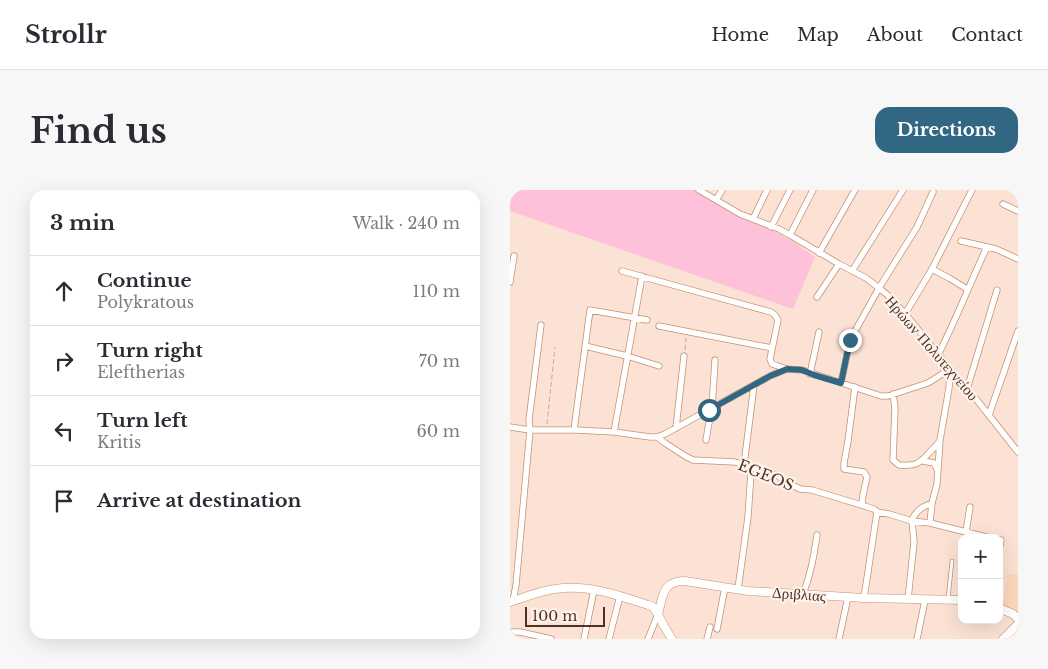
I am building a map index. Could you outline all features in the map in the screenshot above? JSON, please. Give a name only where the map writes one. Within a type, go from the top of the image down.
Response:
[{"type":"street","name":"Ηρώων Πολυτεχνείου","points":[[699,190],[731,210],[790,235],[866,278],[879,288],[891,298],[1018,452]]},
{"type":"street","points":[[716,200],[722,190]]},
{"type":"street","points":[[753,219],[767,190]]},
{"type":"street","points":[[771,227],[790,190]]},
{"type":"street","points":[[790,235],[813,190]]},
{"type":"street","points":[[819,253],[854,190]]},
{"type":"street","points":[[852,271],[903,190]]},
{"type":"street","points":[[904,314],[932,270],[972,190]]},
{"type":"street","points":[[841,383],[850,340],[916,227],[932,192]]},
{"type":"street","points":[[1003,204],[1018,211]]},
{"type":"street","points":[[961,241],[996,249],[1018,259]]},
{"type":"street","points":[[938,355],[987,247]]},
{"type":"street","points":[[510,282],[514,256]]},
{"type":"street","points":[[817,297],[839,264]]},
{"type":"street","points":[[932,270],[968,289]]},
{"type":"street","points":[[622,271],[771,312],[778,320],[770,358],[772,364],[787,369],[802,370],[881,396],[888,396],[928,383],[950,369]]},
{"type":"street","points":[[614,432],[642,276]]},
{"type":"street","points":[[967,389],[998,290]]},
{"type":"street","points":[[574,430],[590,310],[647,320]]},
{"type":"street","points":[[511,604],[516,584],[530,420],[541,325]]},
{"type":"street","points":[[659,326],[772,348]]},
{"type":"street","points":[[989,415],[1018,331]]},
{"type":"street","points":[[810,374],[820,332]]},
{"type":"street","points":[[585,346],[659,366]]},
{"type":"street","points":[[676,428],[684,356]]},
{"type":"street","points":[[706,440],[715,360]]},
{"type":"street","points":[[510,427],[530,430],[614,432],[657,437],[770,376],[787,369]]},
{"type":"street","points":[[930,523],[932,503],[937,484],[940,440],[949,388],[950,369]]},
{"type":"street","points":[[738,589],[751,480],[747,466],[754,385]]},
{"type":"street","points":[[855,387],[844,469],[864,472],[867,477],[862,495],[862,505]]},
{"type":"street","points":[[893,394],[895,408],[893,460],[899,465],[914,465],[923,461],[940,440]]},
{"type":"street","name":"EGEOS","points":[[657,437],[693,460],[732,462],[778,476],[800,489],[812,490],[874,509],[877,512],[974,534]]},
{"type":"street","points":[[923,461],[934,464],[938,469]]},
{"type":"street","points":[[908,599],[914,542],[912,520],[918,511],[932,503]]},
{"type":"street","points":[[966,532],[970,507]]},
{"type":"street","points":[[864,598],[877,512]]},
{"type":"street","points":[[804,594],[814,562],[817,534]]},
{"type":"street","name":"Δριβλιας","points":[[658,614],[666,588],[672,582],[685,581],[738,589],[804,594],[864,598],[958,600]]},
{"type":"street","points":[[707,639],[714,628],[725,587]]},
{"type":"street","points":[[511,604],[535,594],[555,589],[575,588],[594,590],[652,606],[672,639]]},
{"type":"street","points":[[584,639],[594,590]]},
{"type":"street","points":[[609,639],[620,596]]},
{"type":"street","points":[[840,639],[848,597]]},
{"type":"street","points":[[917,639],[925,600]]},
{"type":"street","points":[[1003,610],[1013,614],[1018,619]]},
{"type":"street","points":[[648,639],[658,614]]},
{"type":"street","points":[[1003,639],[1018,624]]},
{"type":"street","points":[[510,632],[520,632],[552,639]]},
{"type":"lane","points":[[948,600],[952,561]]},
{"type":"path","points":[[684,356],[687,332]]},
{"type":"path","points":[[547,430],[555,347]]},
{"type":"shaded area","points":[[510,190],[696,190],[791,240],[815,257],[793,309],[510,211]]},
{"type":"shaded area","points":[[1007,574],[1018,574],[1018,616],[1003,607]]},
{"type":"route","points":[[709,410],[770,376],[787,369],[802,370],[841,383],[850,340]]}]
